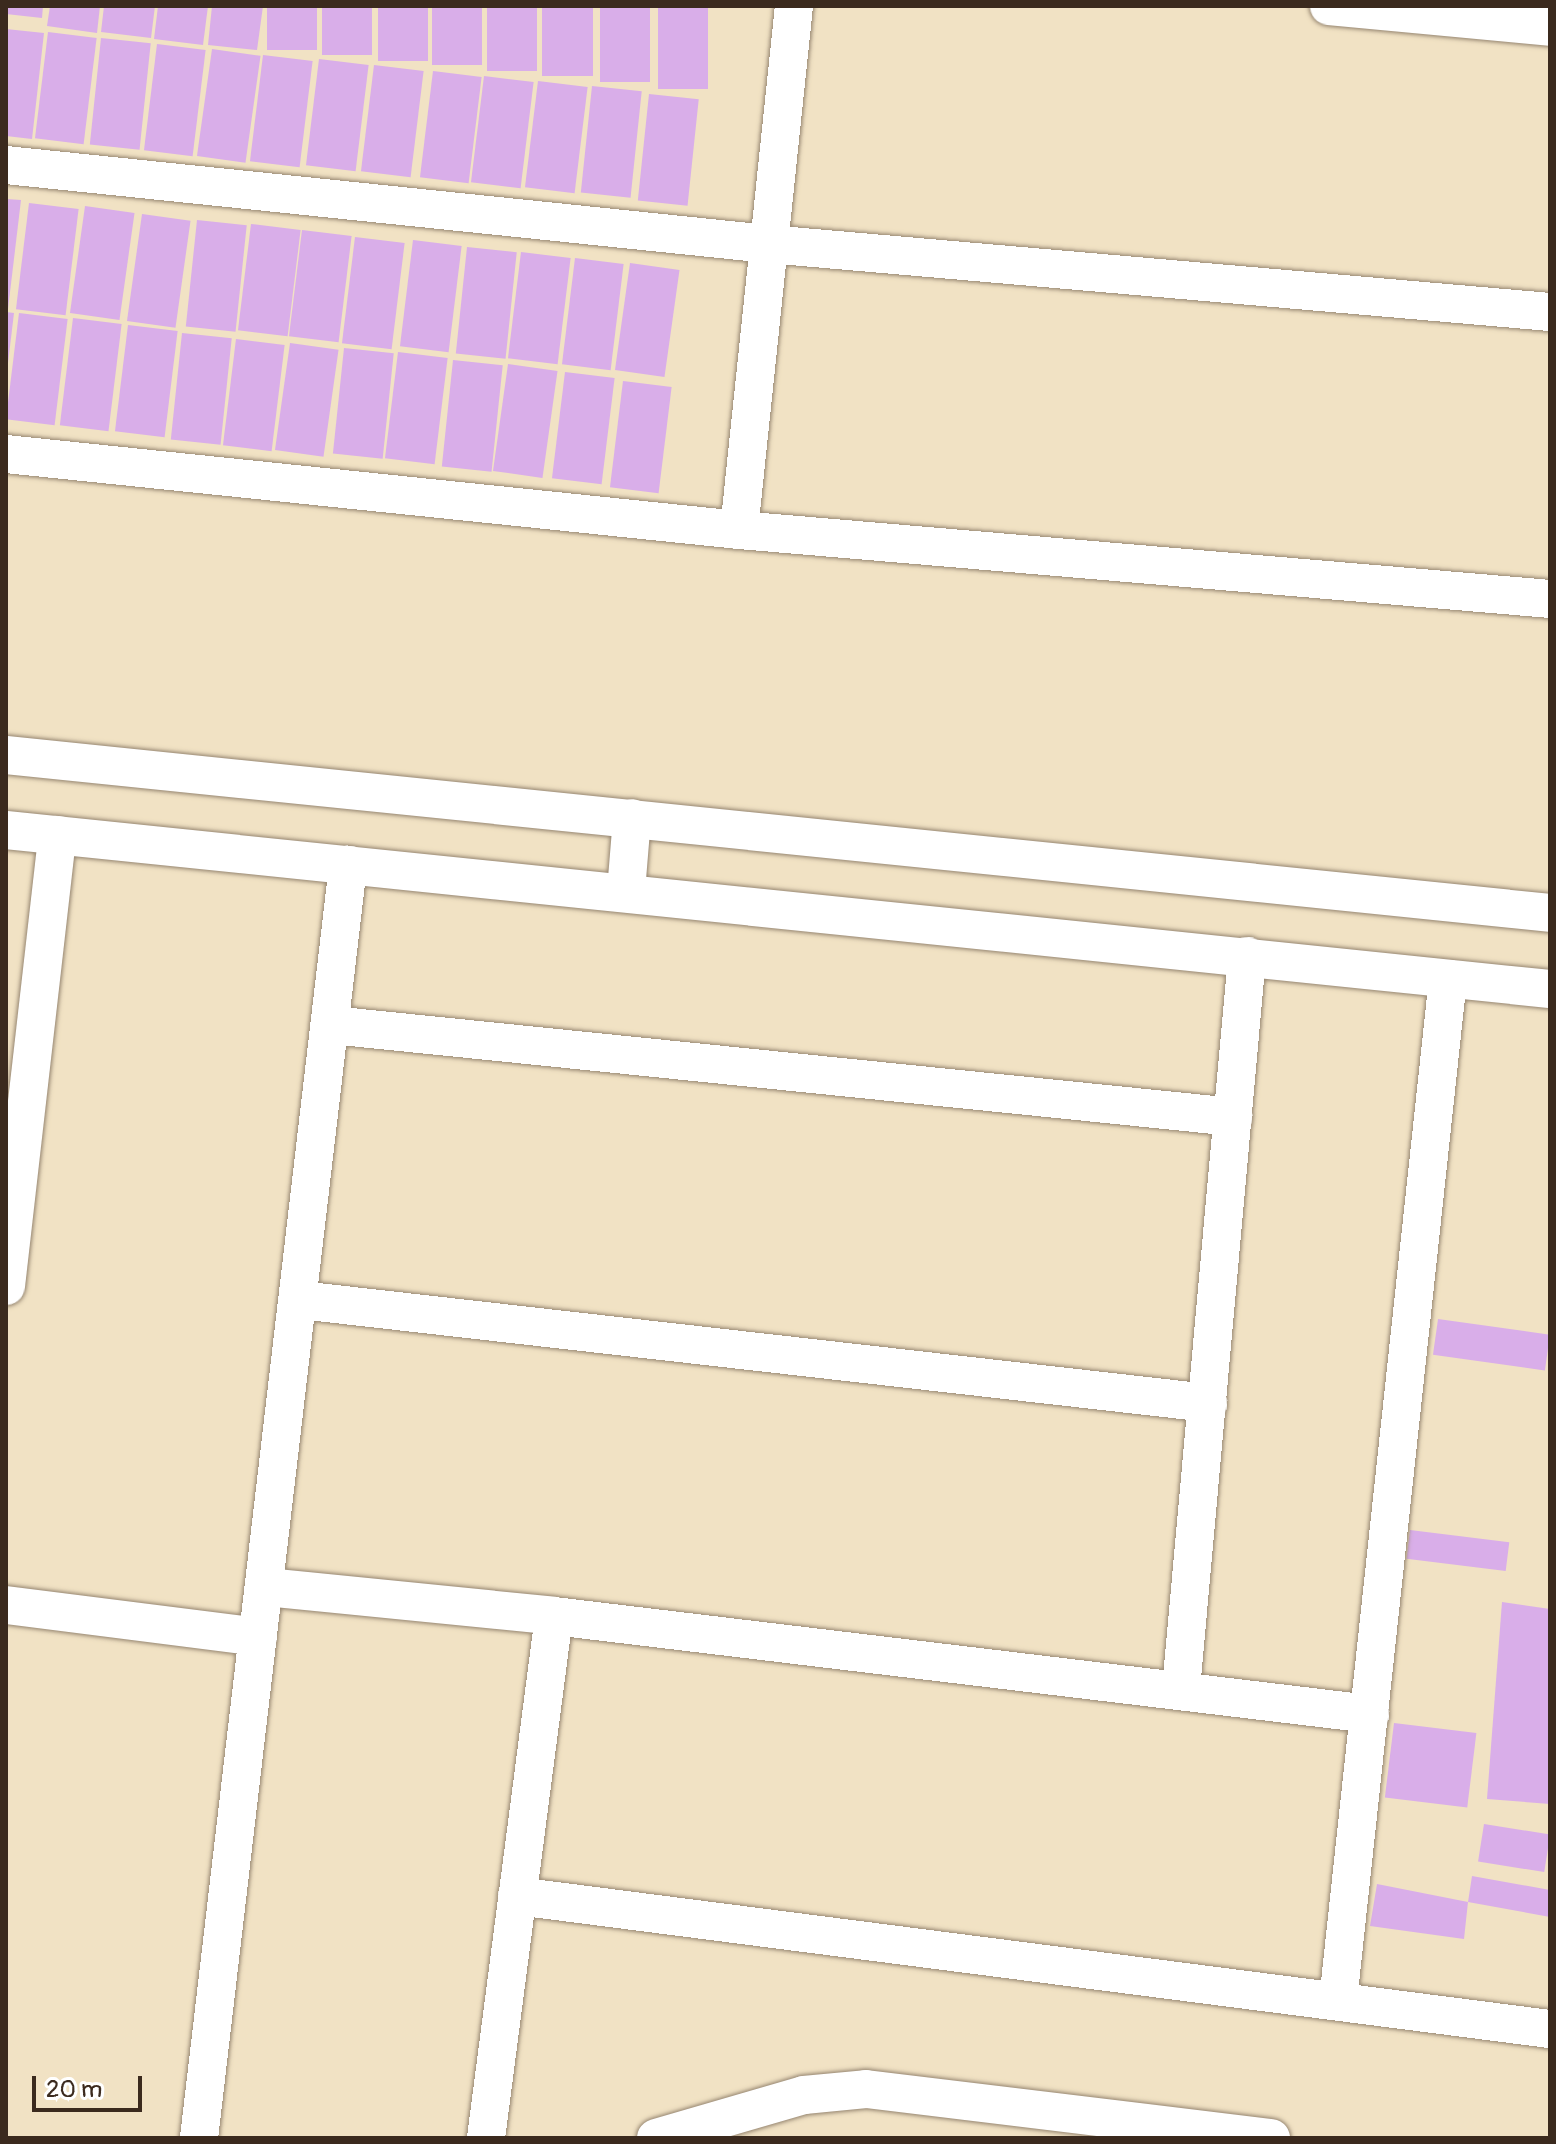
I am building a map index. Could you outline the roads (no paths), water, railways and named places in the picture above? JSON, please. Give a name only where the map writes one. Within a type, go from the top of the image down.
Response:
[{"type":"street","points":[[739,530],[794,6]]},
{"type":"street","points":[[1329,6],[1550,27]]},
{"type":"street","points":[[6,165],[768,244],[1550,312]]},
{"type":"street","points":[[6,454],[739,530],[1550,599]]},
{"type":"street","points":[[6,755],[1550,913]]},
{"type":"street","points":[[626,891],[632,818]]},
{"type":"street","points":[[6,830],[626,891],[1550,989]]},
{"type":"street","points":[[6,1286],[57,835]]},
{"type":"street","points":[[199,2138],[300,1300],[348,865]]},
{"type":"street","points":[[1181,1689],[1247,956]]},
{"type":"street","points":[[1338,2001],[1448,979]]},
{"type":"street","points":[[331,1025],[1233,1117]]},
{"type":"street","points":[[300,1300],[1208,1403]]},
{"type":"street","points":[[266,1587],[554,1616],[1370,1714]]},
{"type":"street","points":[[6,1605],[258,1637]]},
{"type":"street","points":[[486,2138],[554,1616]]},
{"type":"street","points":[[517,1896],[1550,2029]]},
{"type":"street","points":[[672,2135],[804,2095],[866,2089],[1271,2138]]}]
